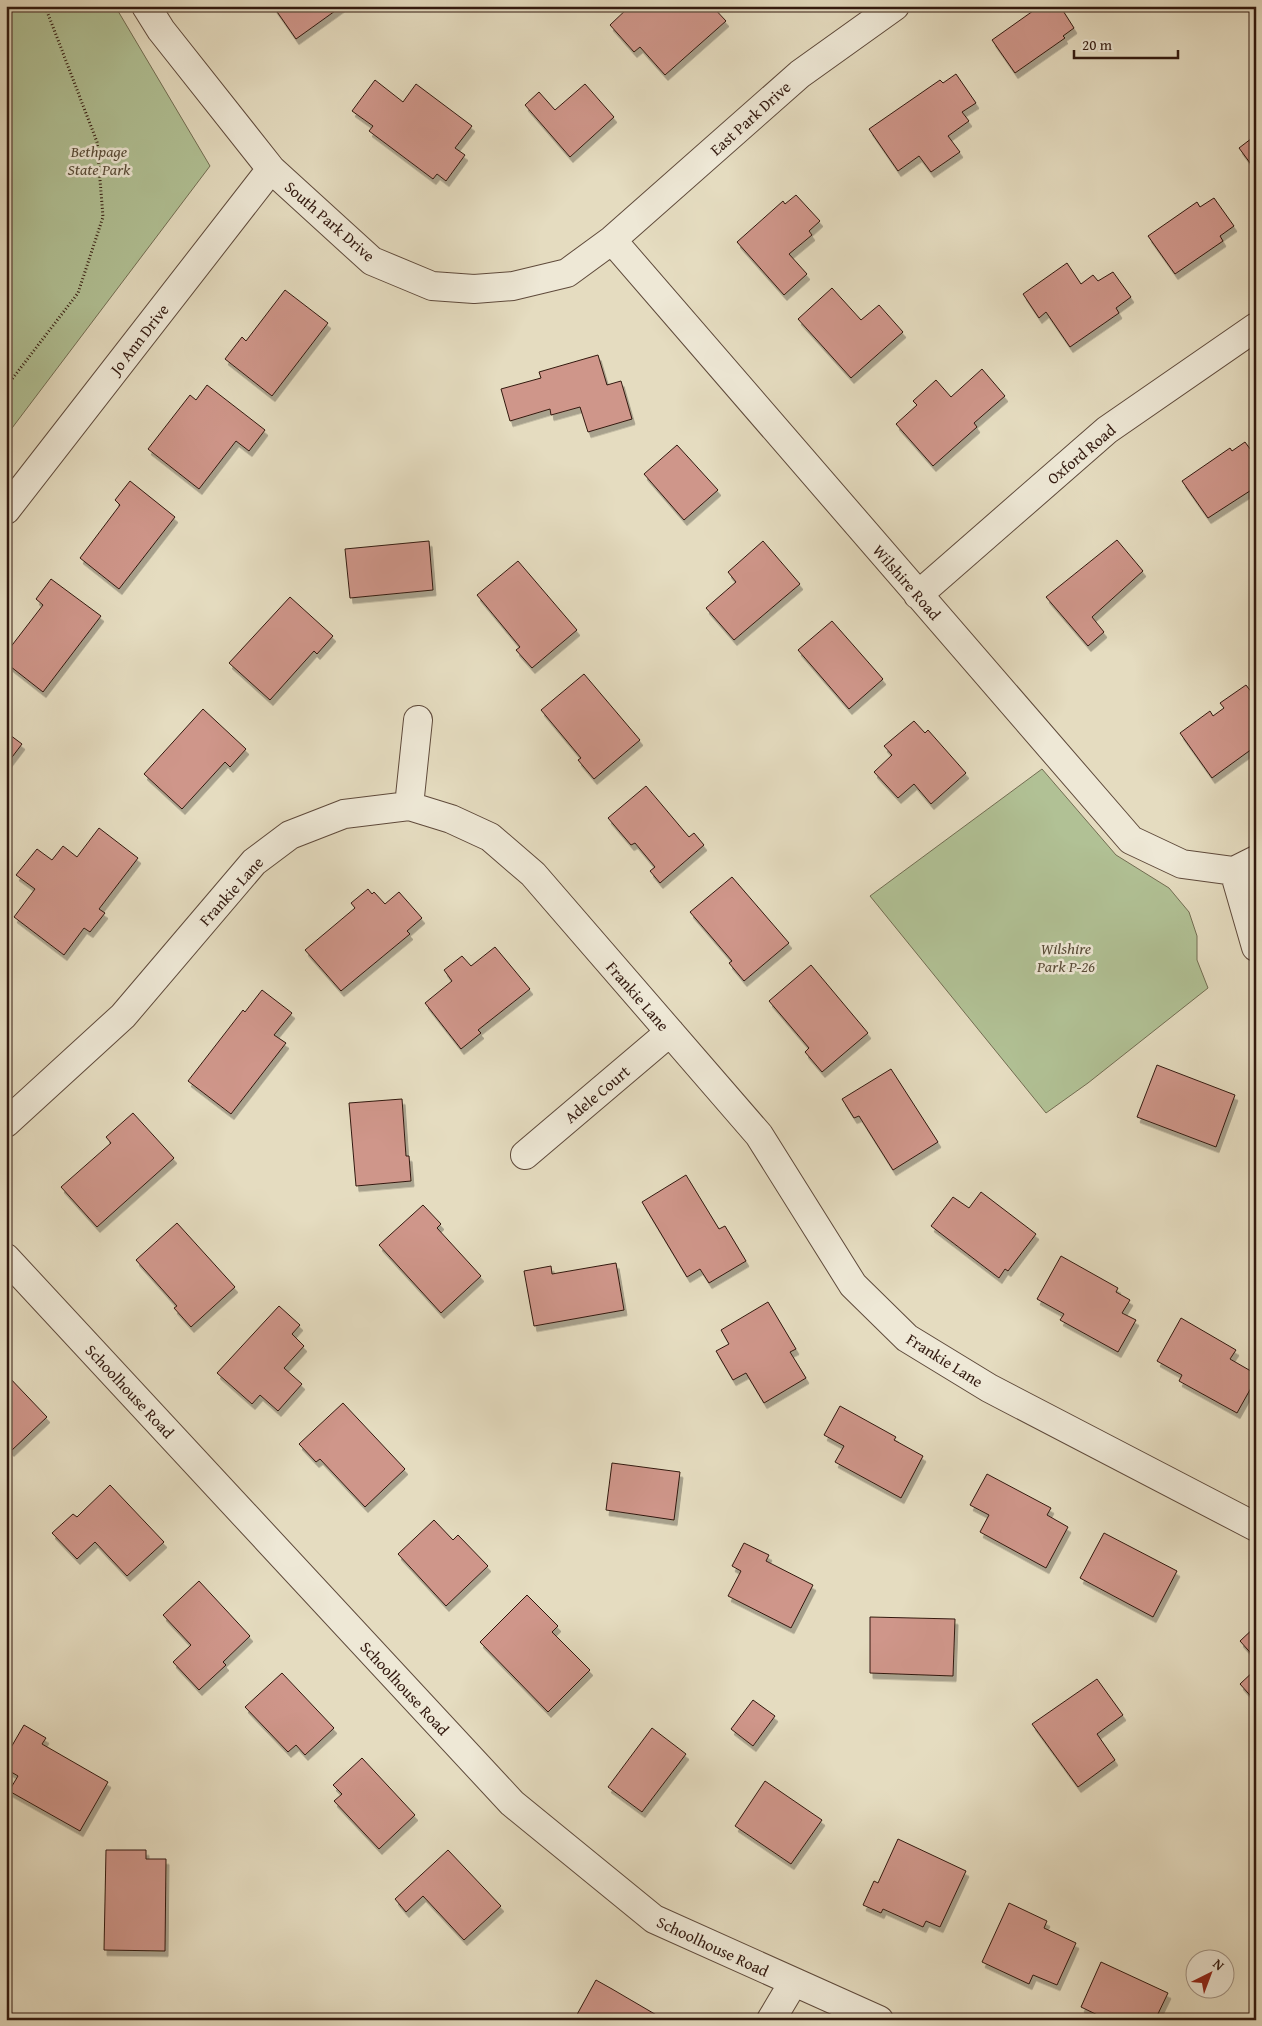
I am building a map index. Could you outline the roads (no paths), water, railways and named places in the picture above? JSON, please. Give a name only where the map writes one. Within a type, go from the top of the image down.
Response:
[{"type":"street","name":"South Park Drive","points":[[146,6],[161,30],[272,169],[372,260],[432,286],[474,289],[512,286],[567,273],[612,240]]},
{"type":"street","name":"East Park Drive","points":[[612,240],[800,74],[895,6]]},
{"type":"street","name":"Jo Ann Drive","points":[[6,510],[272,169]]},
{"type":"street","name":"Wilshire Road","points":[[612,240],[1131,840],[1182,864],[1245,866]]},
{"type":"street","name":"Oxford Road","points":[[918,595],[1107,430],[1256,327]]},
{"type":"street","points":[[409,806],[418,720]]},
{"type":"street","name":"Frankie Lane","points":[[6,1123],[123,1016],[254,862],[290,835],[344,814],[409,806],[451,819],[490,837],[533,874],[759,1136],[853,1285],[907,1338],[989,1388],[1256,1527]]},
{"type":"street","points":[[1245,866],[1256,947]]},
{"type":"street","name":"Adele Court","points":[[525,1155],[670,1032]]},
{"type":"street","name":"Schoolhouse Road","points":[[6,1258],[512,1803],[654,1919],[879,2020]]},
{"type":"street","points":[[770,2020],[793,1983]]},
{"type":"park label","name":"Bethpage State Park","points":[[99,160]]},
{"type":"park label","name":"Wilshire Park P-26","points":[[1066,957]]}]
